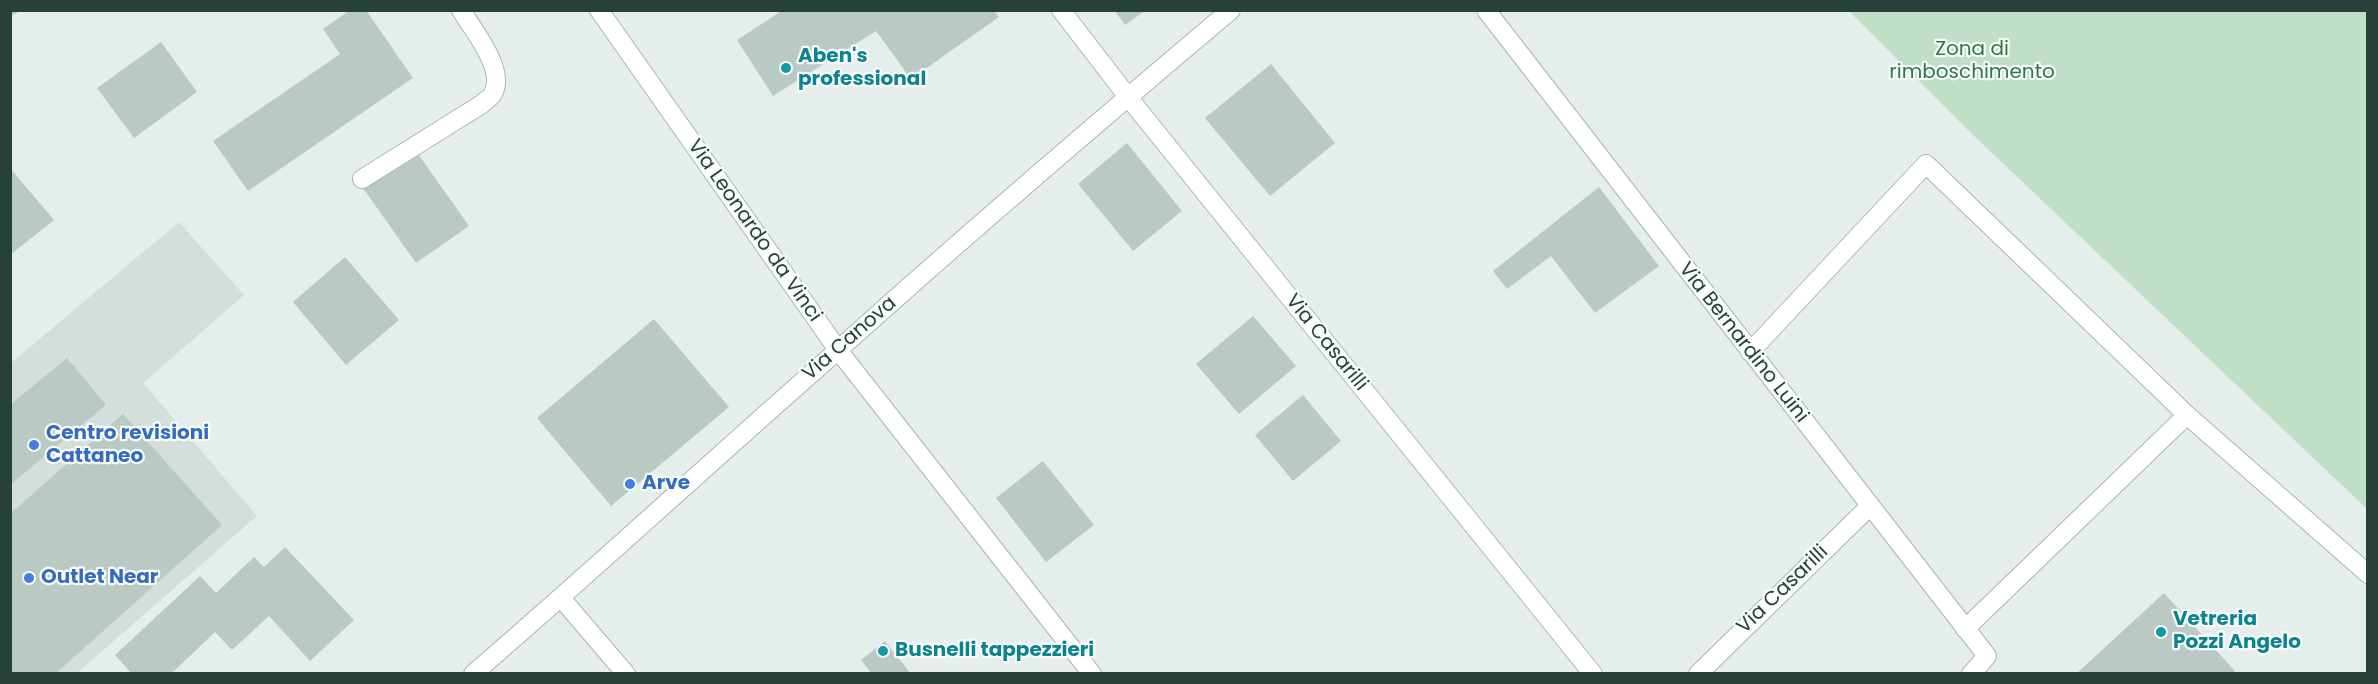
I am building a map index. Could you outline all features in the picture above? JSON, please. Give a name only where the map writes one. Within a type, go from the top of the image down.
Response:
[{"type":"street","points":[[362,179],[482,104],[493,94],[497,82],[492,60],[461,10]]},
{"type":"street","name":"Via Leonardo da Vinci","points":[[599,10],[838,350],[1092,674]]},
{"type":"street","name":"Via Casarilli","points":[[1061,10],[1128,98],[1593,674]]},
{"type":"street","name":"Via Canova","points":[[473,674],[838,350],[1231,10]]},
{"type":"street","name":"Via Bernardino Luini","points":[[1486,10],[1869,507],[1987,656],[1971,674]]},
{"type":"street","points":[[1750,352],[1926,164],[2187,415],[2367,574]]},
{"type":"street","points":[[1965,629],[2187,415]]},
{"type":"street","name":"Via Casarilli","points":[[1698,674],[1869,507]]},
{"type":"street","points":[[561,598],[626,674]]},
{"type":"shaded area","points":[[179,222],[244,295],[143,383],[257,516],[77,673],[11,674],[11,363]]},
{"type":"green space","name":"Zona di rimboschimento","points":[[1849,11],[2367,11],[2367,509],[1972,134]]},
{"type":"building","points":[[10,10],[22,10],[10,17]]},
{"type":"building","points":[[350,10],[366,10],[413,78],[248,191],[213,141],[340,54],[323,29]]},
{"type":"building","points":[[783,10],[994,10],[999,17],[911,79],[876,31],[773,96],[737,40]]},
{"type":"building","points":[[1114,10],[1146,10],[1125,25]]},
{"type":"building","points":[[161,42],[197,92],[134,138],[97,88]]},
{"type":"building","points":[[1271,64],[1335,143],[1270,196],[1205,118]]},
{"type":"building","points":[[1127,143],[1182,211],[1133,251],[1078,184]]},
{"type":"building","points":[[416,151],[469,226],[416,263],[363,188]]},
{"type":"building","points":[[10,168],[54,220],[10,255]]},
{"type":"building","points":[[1599,187],[1659,266],[1595,313],[1551,256],[1507,289],[1493,271]]},
{"type":"building","points":[[345,257],[399,320],[346,365],[293,302]]},
{"type":"building","points":[[1253,316],[1296,366],[1239,414],[1196,364]]},
{"type":"building","points":[[654,319],[729,407],[611,506],[537,418]]},
{"type":"building","name":"Centro revisioni Cattaneo","points":[[67,358],[106,405],[10,485],[10,405]]},
{"type":"building","points":[[1303,395],[1341,441],[1293,481],[1255,435]]},
{"type":"building","points":[[123,414],[222,525],[55,674],[10,674],[10,514]]},
{"type":"building","points":[[1043,461],[1094,525],[1046,562],[996,498]]},
{"type":"building","points":[[285,547],[354,620],[310,661],[269,616],[232,650],[215,632],[171,674],[132,674],[115,655],[200,576],[216,593],[254,557],[264,567]]},
{"type":"building","name":"Vetreria Pozzi Angelo","points":[[2164,593],[2235,671],[2233,674],[2076,674]]},
{"type":"building","name":"Busnelli tappezzieri","points":[[885,641],[911,674],[872,674],[861,660]]},
{"type":"place","name":"Aben's professional","points":[[786,68]]},
{"type":"place","name":"Centro revisioni Cattaneo","points":[[34,445]]},
{"type":"place","name":"Arve","points":[[630,484]]},
{"type":"place","name":"Outlet Near","points":[[29,578]]},
{"type":"place","name":"Vetreria Pozzi Angelo","points":[[2161,632]]},
{"type":"place","name":"Busnelli tappezzieri","points":[[883,651]]}]
